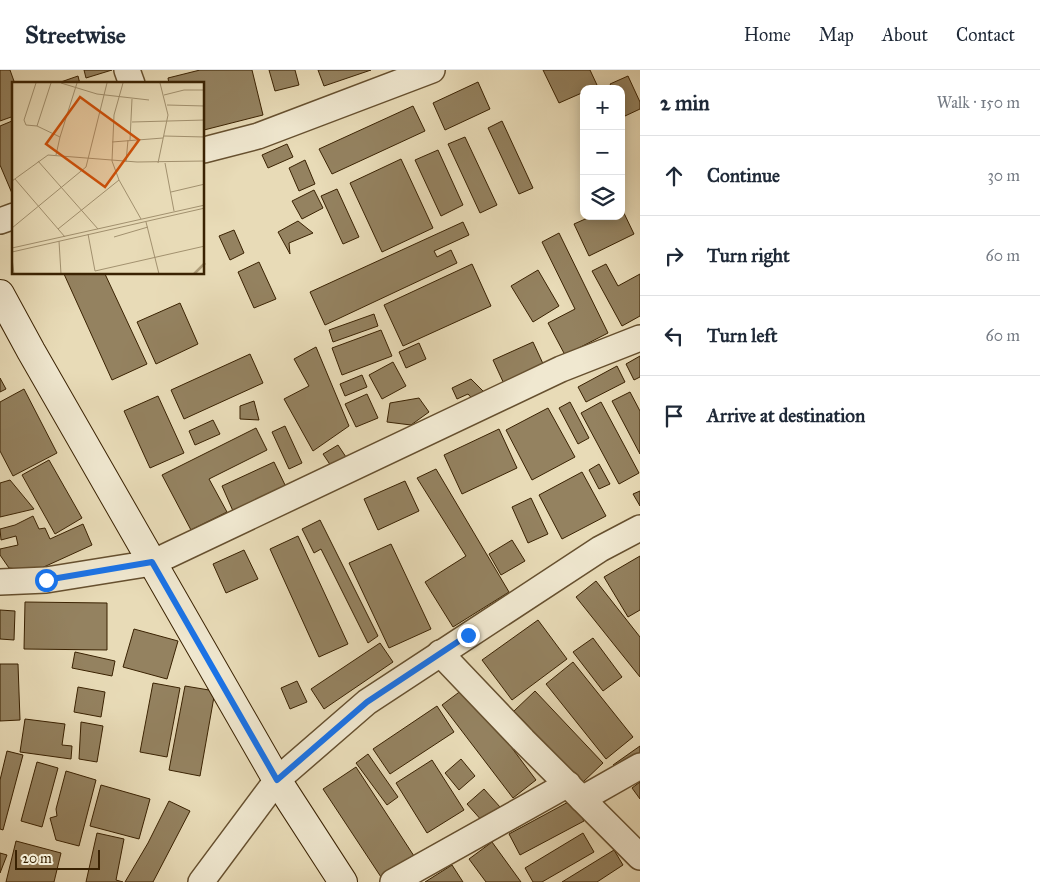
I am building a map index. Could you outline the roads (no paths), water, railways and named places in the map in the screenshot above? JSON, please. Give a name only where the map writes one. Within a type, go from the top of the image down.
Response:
[{"type":"street","points":[[127,70],[131,82]]},
{"type":"street","points":[[205,150],[258,136],[432,70]]},
{"type":"street","points":[[0,222],[12,217]]},
{"type":"street","points":[[0,294],[277,780],[343,882]]},
{"type":"street","points":[[0,582],[46,580],[152,562],[560,369],[640,338]]},
{"type":"street","points":[[202,882],[277,780],[367,702],[600,549],[640,528]]},
{"type":"street","points":[[440,653],[640,857]]},
{"type":"street","points":[[393,882],[575,791],[640,766]]}]
